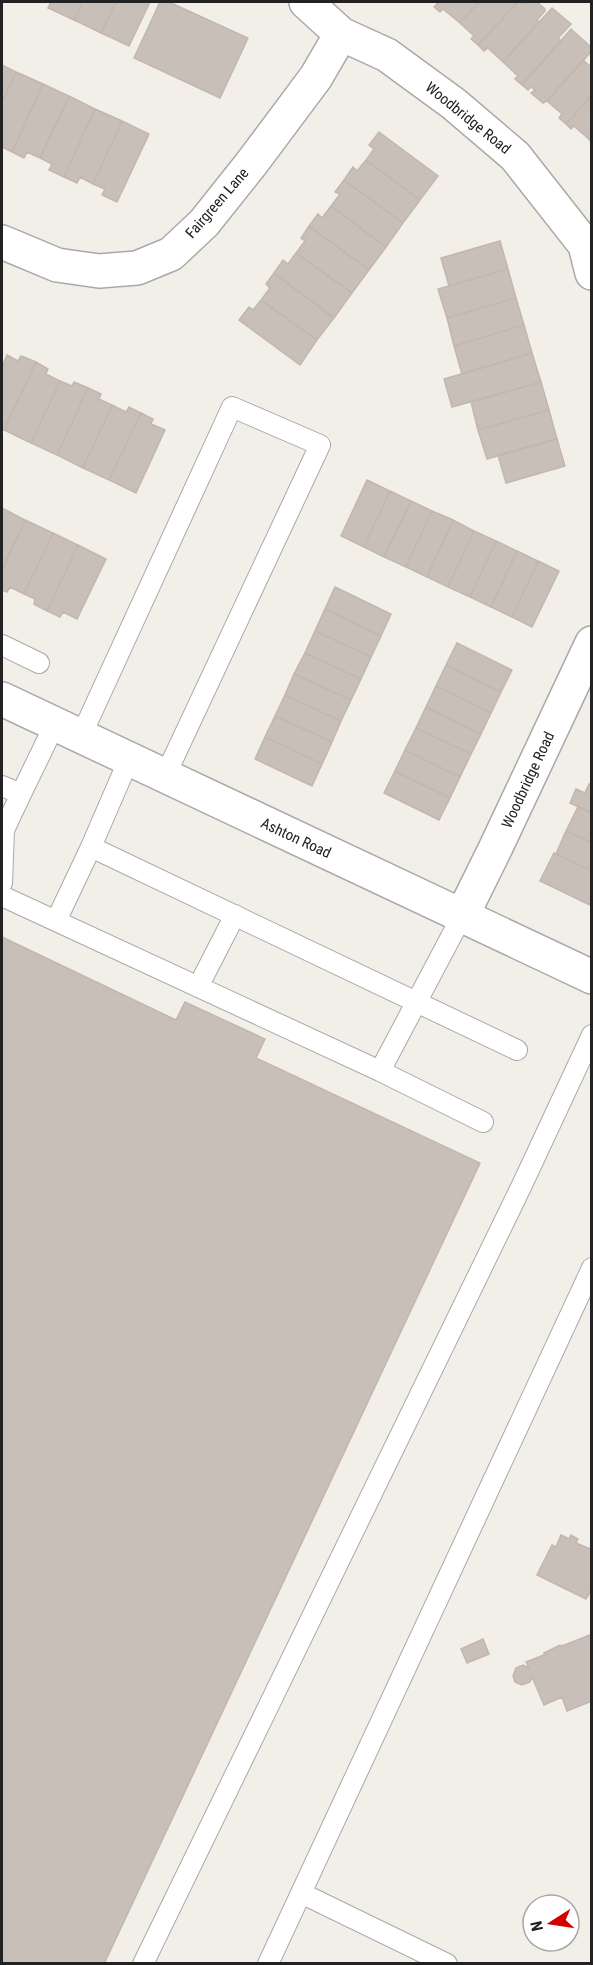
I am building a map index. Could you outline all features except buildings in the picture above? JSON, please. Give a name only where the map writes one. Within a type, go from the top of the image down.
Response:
[{"type":"street","name":"Woodbridge Road","points":[[306,2],[341,34],[387,56],[454,104],[515,156],[589,253]]},
{"type":"street","name":"Fairgreen Lane","points":[[2,242],[57,265],[99,271],[137,268],[171,254],[204,223],[251,164],[316,77],[341,34]]},
{"type":"street","name":"Woodbridge Road","points":[[462,916],[591,644]]},
{"type":"street","name":"Ashton Road","points":[[2,699],[591,977]]},
{"type":"lane","points":[[2,883],[4,830],[21,794],[68,730],[232,407],[320,445],[165,776]]},
{"type":"lane","points":[[2,645],[39,663]]},
{"type":"lane","points":[[56,921],[129,759]]},
{"type":"lane","points":[[2,786],[21,794]]},
{"type":"lane","points":[[91,847],[517,1050]]},
{"type":"lane","points":[[2,896],[380,1071],[483,1122]]},
{"type":"lane","points":[[198,987],[235,915]]},
{"type":"lane","points":[[380,1071],[462,916]]},
{"type":"lane","points":[[143,1964],[522,1185],[591,1035]]},
{"type":"lane","points":[[268,1964],[591,1268]]},
{"type":"lane","points":[[301,1893],[447,1964]]}]
